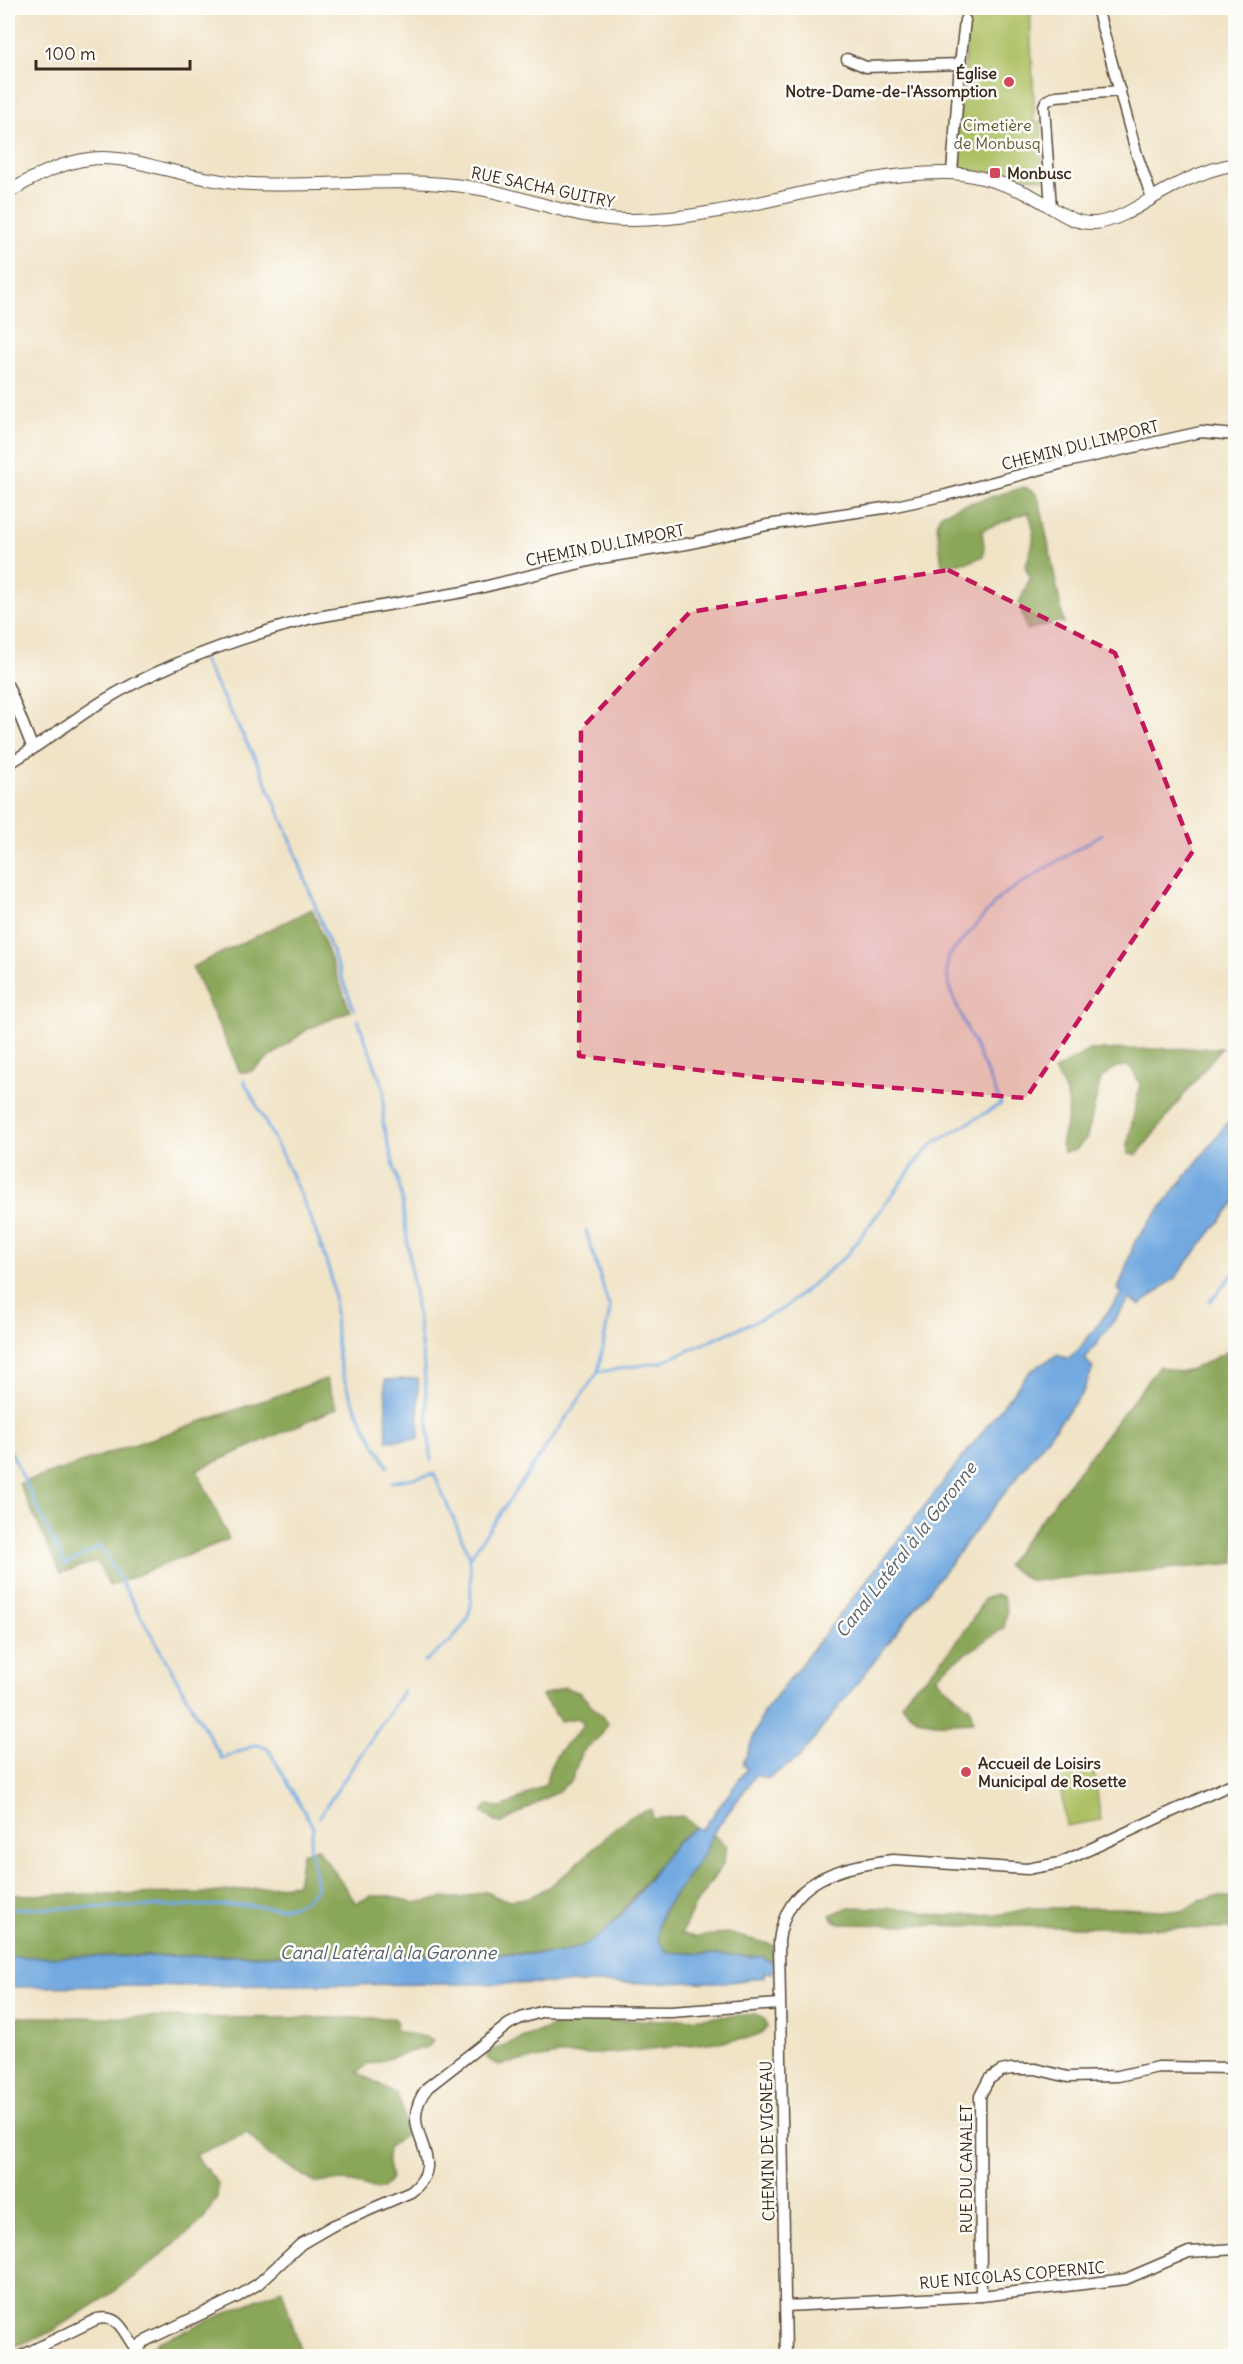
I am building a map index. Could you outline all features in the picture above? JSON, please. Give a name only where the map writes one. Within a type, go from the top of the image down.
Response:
[{"type":"street","points":[[1096,8],[1137,154],[1152,198]]},
{"type":"street","points":[[952,173],[965,20]]},
{"type":"street","points":[[847,58],[866,67],[960,64]]},
{"type":"street","points":[[1051,208],[1046,154],[1044,106],[1046,101],[1056,96],[1120,91]]},
{"type":"street","name":"RUE SACHA GUITRY","points":[[8,193],[61,165],[101,158],[128,160],[193,176],[249,184],[382,182],[475,188],[578,213],[631,220],[712,212],[850,183],[920,174],[952,173],[995,181],[1029,194],[1073,220],[1096,223],[1130,211],[1203,172],[1236,164]]},
{"type":"street","name":"CHEMIN DU LIMPORT","points":[[8,764],[103,701],[135,684],[206,652],[296,622],[463,592],[601,558],[692,543],[767,525],[891,507],[946,495],[1067,462],[1202,432],[1236,435]]},
{"type":"street","points":[[8,686],[33,749]]},
{"type":"street","name":"CHEMIN DE VIGNEAU","points":[[786,2356],[779,2004],[781,1924],[804,1888],[840,1871],[893,1860],[1027,1869],[1060,1863],[1236,1782]]},
{"type":"street","points":[[21,2356],[97,2319],[106,2317],[118,2322],[134,2353],[143,2342],[237,2297],[258,2284],[301,2244],[332,2226],[411,2192],[421,2184],[428,2163],[415,2120],[419,2099],[429,2087],[508,2025],[521,2018],[544,2011],[671,2012],[779,2004]]},
{"type":"street","name":"RUE DU CANALET","points":[[981,2296],[980,2096],[989,2079],[1001,2071],[1022,2068],[1068,2077],[1118,2076],[1158,2067],[1236,2068]]},
{"type":"street","name":"RUE NICOLAS COPERNIC","points":[[786,2306],[981,2296],[1126,2279],[1189,2252],[1236,2249]]},
{"type":"highlighted area","points":[[948,570],[1115,653],[1193,851],[1026,1098],[766,1078],[579,1056],[581,729],[690,612]]},
{"type":"green space","name":"Cimetière de Monbusq","points":[[970,8],[1031,8],[1034,122],[1041,122],[1043,179],[960,169],[955,161]]},
{"type":"green space","points":[[1025,487],[1035,493],[1040,503],[1064,623],[1056,622],[1027,630],[1019,603],[1030,578],[1025,566],[1031,552],[1033,533],[1028,512],[982,530],[983,556],[970,562],[942,565],[937,525],[940,515],[959,506]]},
{"type":"green space","points":[[312,909],[350,1011],[308,1029],[250,1072],[240,1072],[192,967]]},
{"type":"green space","points":[[1221,1048],[1137,1155],[1128,1154],[1128,1142],[1140,1085],[1132,1069],[1127,1066],[1116,1067],[1101,1078],[1087,1137],[1076,1150],[1064,1152],[1061,1145],[1069,1107],[1066,1092],[1054,1071],[1089,1050]]},
{"type":"green space","points":[[1235,1348],[1235,1563],[1030,1581],[1006,1565],[1159,1366],[1179,1372],[1195,1368]]},
{"type":"green space","points":[[326,1379],[337,1408],[197,1470],[229,1539],[109,1586],[97,1561],[61,1573],[19,1484]]},
{"type":"green space","points":[[996,1594],[1003,1597],[1007,1612],[1004,1628],[944,1669],[937,1677],[940,1683],[970,1708],[973,1722],[934,1723],[916,1718],[902,1704],[907,1695],[950,1649],[984,1599]]},
{"type":"green space","points":[[564,1687],[580,1693],[608,1723],[601,1735],[581,1753],[572,1780],[557,1792],[502,1823],[495,1822],[482,1811],[489,1805],[502,1808],[546,1784],[549,1770],[556,1756],[582,1726],[584,1722],[577,1718],[560,1721],[542,1696]]},
{"type":"green space","points":[[1093,1765],[1101,1820],[1066,1826],[1058,1771]]},
{"type":"green space","points":[[651,1809],[653,1819],[682,1816],[696,1827],[676,1843],[605,1933],[587,1945],[563,1953],[8,1957],[8,1895],[210,1893],[297,1884],[302,1853],[317,1848],[356,1903],[371,1896],[391,1896],[413,1903],[461,1898],[487,1891],[499,1898],[516,1900],[533,1895],[550,1886],[625,1820]]},
{"type":"green space","points":[[712,1833],[727,1846],[722,1866],[695,1905],[681,1934],[696,1937],[727,1933],[774,1945],[772,1961],[765,1960],[764,1957],[667,1952],[659,1942],[658,1930],[668,1902],[703,1855]]},
{"type":"green space","points":[[1213,1897],[1235,1897],[1235,1929],[841,1924],[833,1920],[830,1915],[849,1907],[908,1909],[942,1916],[1003,1914],[1030,1908],[1183,1911],[1200,1900]]},
{"type":"green space","points":[[756,2014],[765,2020],[767,2027],[762,2033],[745,2039],[613,2053],[559,2055],[499,2065],[487,2058],[487,2052],[573,2020],[671,2020]]},
{"type":"green space","points":[[8,2017],[394,2018],[397,2021],[395,2029],[433,2040],[429,2046],[367,2065],[357,2072],[397,2094],[403,2110],[406,2134],[388,2148],[387,2158],[391,2178],[383,2188],[378,2190],[342,2180],[315,2183],[269,2155],[247,2133],[195,2155],[218,2184],[217,2197],[202,2221],[111,2294],[51,2332],[8,2349]]},
{"type":"green space","points":[[282,2289],[302,2356],[145,2356],[159,2342]]},
{"type":"water","name":"Canal Latéral à la Garonne","points":[[1235,1113],[1235,1202],[1175,1278],[1140,1305],[1130,1299],[1085,1359],[1093,1368],[1083,1392],[800,1757],[767,1779],[756,1775],[711,1836],[705,1852],[662,1912],[658,1926],[658,1940],[667,1952],[764,1957],[765,1960],[772,1961],[773,1973],[764,1972],[764,1977],[731,1982],[8,1987],[8,1957],[547,1954],[570,1950],[590,1942],[607,1930],[622,1915],[677,1842],[696,1827],[702,1830],[747,1769],[743,1764],[763,1713],[1029,1372],[1058,1354],[1068,1359],[1079,1349],[1122,1293],[1118,1290],[1135,1241]]},
{"type":"water","points":[[418,1378],[419,1439],[387,1441],[385,1380]]},
{"type":"waterway","points":[[203,660],[259,766],[288,833],[354,1010]]},
{"type":"waterway","points":[[424,1662],[450,1642],[466,1622],[471,1606],[470,1557],[598,1372],[662,1362],[783,1309],[847,1255],[921,1156],[934,1143],[1001,1104],[951,993],[947,973],[948,957],[1001,896],[1102,834]]},
{"type":"waterway","points":[[358,1020],[384,1090],[383,1124],[401,1193],[424,1367],[431,1461]]},
{"type":"waterway","points":[[244,1081],[292,1175],[322,1248],[332,1284],[337,1349],[347,1388],[388,1467]]},
{"type":"waterway","points":[[586,1230],[610,1310],[598,1372]]},
{"type":"waterway","points":[[1210,1301],[1236,1271]]},
{"type":"waterway","points":[[8,1446],[65,1565],[101,1546],[222,1759],[255,1745],[267,1747],[313,1827],[310,1847],[317,1888],[293,1906],[275,1908],[245,1905],[8,1909]]},
{"type":"waterway","points":[[392,1482],[434,1474],[470,1557]]},
{"type":"waterway","points":[[319,1817],[404,1690]]},
{"type":"place","name":"Église Notre-Dame-de-l'Assomption","points":[[1009,82]]},
{"type":"place","name":"Monbusc","points":[[995,173]]},
{"type":"place","name":"Accueil de Loisirs Municipal de Rosette","points":[[966,1772]]}]
